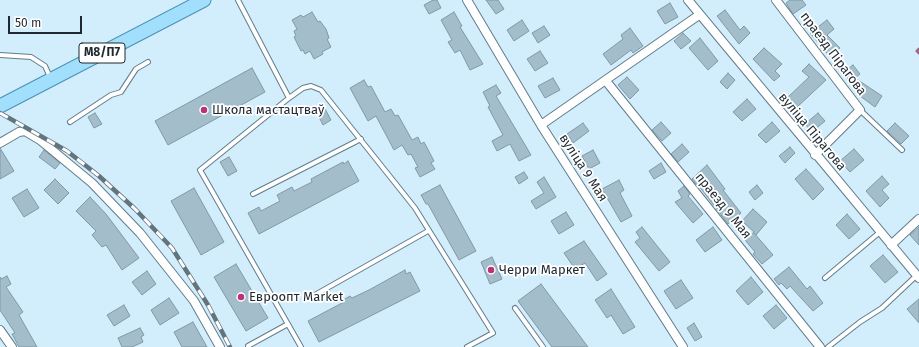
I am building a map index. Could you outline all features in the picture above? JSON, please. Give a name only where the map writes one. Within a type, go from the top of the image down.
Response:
[{"type":"main road","name":"М8/П7","points":[[0,106],[204,0]]},
{"type":"street","name":"вуліца 9 Мая","points":[[467,0],[541,125],[683,347]]},
{"type":"street","name":"вуліца Пірагова","points":[[688,0],[918,277]]},
{"type":"street","name":"праезд Пірагова","points":[[776,0],[860,110],[816,155]]},
{"type":"street","points":[[541,125],[699,15]]},
{"type":"street","name":"праезд 9 Мая","points":[[606,81],[820,347]]},
{"type":"street","points":[[0,142],[19,132],[25,131],[40,140],[92,183],[140,233],[194,301],[220,347]]},
{"type":"street","points":[[890,245],[919,219]]},
{"type":"street","points":[[0,331],[12,347]]},
{"type":"lane","points":[[238,0],[289,98]]},
{"type":"lane","points":[[0,55],[31,57],[45,66],[51,79]]},
{"type":"lane","points":[[70,122],[111,95],[121,92],[136,69],[148,62]]},
{"type":"lane","points":[[301,347],[200,170],[289,98],[303,88],[311,86],[321,90],[415,208],[493,333],[467,347]]},
{"type":"lane","points":[[860,110],[902,150]]},
{"type":"lane","points":[[253,194],[361,139]]},
{"type":"lane","points":[[313,296],[428,231]]},
{"type":"lane","points":[[825,278],[880,232]]},
{"type":"lane","points":[[828,347],[860,322],[882,308],[918,277]]},
{"type":"lane","points":[[515,308],[542,347]]},
{"type":"lane","points":[[248,346],[288,324]]},
{"type":"building","points":[[433,0],[437,0],[441,8],[429,14],[424,5]]},
{"type":"building","points":[[486,0],[498,0],[504,9],[496,14]]},
{"type":"building","points":[[790,0],[802,0],[806,5],[793,14],[786,3]]},
{"type":"building","points":[[670,3],[678,17],[665,24],[657,11]]},
{"type":"building","points":[[725,10],[740,30],[744,26],[750,33],[739,44],[717,16]]},
{"type":"building","points":[[312,12],[318,22],[320,21],[326,29],[329,38],[327,39],[331,47],[314,59],[310,51],[305,54],[303,50],[301,51],[294,37],[296,36],[294,31],[297,29],[292,20],[301,15],[303,17]]},
{"type":"building","points":[[454,12],[462,26],[460,27],[483,64],[470,70],[460,50],[455,53],[448,42],[452,40],[441,20]]},
{"type":"building","points":[[522,20],[529,31],[514,41],[507,30]]},
{"type":"building","points":[[827,20],[834,29],[827,35],[840,48],[830,57],[810,33]]},
{"type":"building","points":[[544,26],[550,35],[538,43],[532,33]]},
{"type":"building","points":[[630,28],[643,46],[633,53],[631,50],[611,65],[603,54],[623,39],[621,35]]},
{"type":"building","points":[[683,33],[691,41],[681,49],[674,41]]},
{"type":"building","points":[[700,38],[718,61],[708,70],[689,48]]},
{"type":"building","points":[[764,48],[782,64],[775,71],[780,76],[774,81],[753,59]]},
{"type":"building","points":[[540,51],[548,63],[535,71],[527,59]]},
{"type":"building","points":[[809,64],[826,80],[795,109],[785,100],[809,77],[802,71]]},
{"type":"building","points":[[853,65],[860,74],[855,78],[882,96],[875,107],[856,93],[857,91],[842,71],[845,71]]},
{"type":"building","name":"Школа мастацтваў","points":[[252,68],[265,92],[168,145],[155,121]]},
{"type":"building","points":[[728,73],[735,80],[727,89],[720,82]]},
{"type":"building","points":[[627,77],[639,90],[630,99],[618,85]]},
{"type":"building","points":[[553,78],[560,90],[545,98],[538,86]]},
{"type":"building","points":[[364,80],[368,87],[371,86],[385,112],[391,109],[395,116],[398,115],[412,140],[418,137],[421,144],[424,142],[434,161],[431,163],[435,169],[420,177],[415,168],[418,167],[411,154],[408,155],[402,145],[394,150],[376,116],[368,121],[350,88]]},
{"type":"building","points":[[496,85],[501,93],[496,96],[531,155],[519,161],[510,144],[497,151],[492,141],[503,135],[488,107],[490,106],[483,92]]},
{"type":"building","points":[[747,99],[756,109],[742,121],[733,112]]},
{"type":"building","points":[[323,105],[331,120],[323,125],[315,109]]},
{"type":"building","points":[[95,113],[102,124],[94,128],[88,117]]},
{"type":"building","points":[[818,113],[825,121],[812,132],[805,124]]},
{"type":"building","points":[[661,122],[671,133],[662,141],[652,130]]},
{"type":"building","points":[[772,122],[780,131],[766,143],[758,135]]},
{"type":"building","points":[[583,123],[589,131],[573,143],[567,134]]},
{"type":"building","points":[[895,123],[909,136],[901,144],[887,131]]},
{"type":"building","points":[[682,144],[689,152],[678,162],[671,154]]},
{"type":"building","points":[[790,147],[795,153],[785,163],[779,156]]},
{"type":"building","points":[[0,148],[14,171],[0,179]]},
{"type":"building","points":[[854,149],[864,160],[850,172],[840,161]]},
{"type":"building","points":[[44,150],[60,163],[55,169],[39,157]]},
{"type":"building","points":[[593,150],[600,163],[589,169],[582,156]]},
{"type":"building","points":[[229,157],[237,171],[228,176],[220,162]]},
{"type":"building","points":[[348,161],[359,181],[259,234],[248,213],[259,207],[261,211],[280,201],[277,195],[292,187],[294,191],[312,182],[311,179],[343,162],[344,164]]},
{"type":"building","points":[[661,163],[666,172],[654,179],[649,171]]},
{"type":"building","points":[[707,165],[725,189],[723,190],[741,213],[728,224],[692,179]]},
{"type":"building","points":[[806,169],[824,189],[813,200],[795,179]]},
{"type":"building","points":[[524,172],[528,178],[519,184],[515,177]]},
{"type":"building","points":[[882,176],[889,184],[882,190],[889,198],[880,207],[866,191]]},
{"type":"building","points":[[544,177],[556,197],[536,209],[531,201],[544,193],[537,182]]},
{"type":"building","points":[[55,179],[69,193],[58,204],[44,190]]},
{"type":"building","points":[[619,180],[624,190],[620,193],[632,216],[621,222],[602,189]]},
{"type":"building","points":[[440,185],[476,251],[459,260],[428,204],[426,204],[421,195]]},
{"type":"building","points":[[757,185],[763,193],[755,200],[749,192]]},
{"type":"building","points":[[684,186],[690,194],[688,196],[703,214],[693,223],[675,202],[682,198],[678,191]]},
{"type":"building","points":[[194,188],[224,242],[201,255],[171,201]]},
{"type":"building","points":[[27,189],[39,208],[24,217],[12,198]]},
{"type":"building","points":[[90,197],[106,214],[139,258],[122,270],[106,245],[102,247],[92,235],[96,231],[76,211]]},
{"type":"building","points":[[753,209],[767,222],[756,235],[754,233],[773,255],[762,264],[753,254],[755,252],[745,240],[754,232],[742,221]]},
{"type":"building","points":[[566,212],[574,225],[559,234],[551,221]]},
{"type":"building","points":[[847,214],[860,229],[849,239],[836,225]]},
{"type":"building","points":[[642,227],[670,262],[659,271],[635,242],[640,238],[636,232]]},
{"type":"building","points":[[713,227],[722,240],[705,252],[696,240]]},
{"type":"building","points":[[919,227],[919,245],[910,235]]},
{"type":"building","points":[[584,241],[607,274],[597,281],[585,263],[575,269],[564,253]]},
{"type":"building","points":[[883,255],[898,272],[885,283],[870,266]]},
{"type":"building","name":"Черри Маркет","points":[[492,257],[502,279],[490,284],[481,262]]},
{"type":"building","name":"Евроопт Market","points":[[236,264],[268,318],[246,331],[214,277]]},
{"type":"building","points":[[789,267],[807,289],[810,286],[823,303],[813,311],[790,286],[787,289],[781,283],[779,285],[774,279]]},
{"type":"building","points":[[405,270],[406,274],[410,272],[420,291],[319,342],[308,321],[344,302],[343,300],[350,296],[352,298],[369,290]]},
{"type":"building","points":[[147,271],[156,284],[142,295],[132,282]]},
{"type":"building","points":[[7,276],[11,284],[6,287],[23,312],[19,315],[37,347],[19,347],[12,334],[15,333],[0,310],[0,277],[1,279]]},
{"type":"building","points":[[751,277],[763,292],[748,305],[736,291]]},
{"type":"building","points":[[681,280],[693,298],[676,309],[664,291]]},
{"type":"building","points":[[541,284],[588,347],[552,347],[518,301]]},
{"type":"building","points":[[611,289],[635,327],[623,334],[611,315],[607,318],[595,300]]},
{"type":"building","points":[[169,298],[179,313],[160,325],[151,310]]},
{"type":"building","points":[[919,299],[919,323],[907,309]]},
{"type":"building","points":[[124,305],[130,316],[114,326],[107,315]]},
{"type":"building","points":[[776,305],[787,318],[774,329],[763,316]]},
{"type":"building","points":[[193,322],[207,347],[182,347],[174,332]]},
{"type":"building","points":[[694,323],[702,337],[695,341],[687,328]]},
{"type":"building","points":[[140,328],[144,335],[141,337],[143,342],[132,347],[122,347],[118,338]]},
{"type":"waterway","points":[[919,49],[917,51],[919,53]]},
{"type":"railway","points":[[0,113],[67,151],[99,176],[135,209],[172,248],[208,305],[230,347]]},
{"type":"place","name":"Школа мастацтваў","points":[[204,110]]},
{"type":"place","name":"Черри Маркет","points":[[491,270]]},
{"type":"place","name":"Евроопт Market","points":[[241,297]]}]
